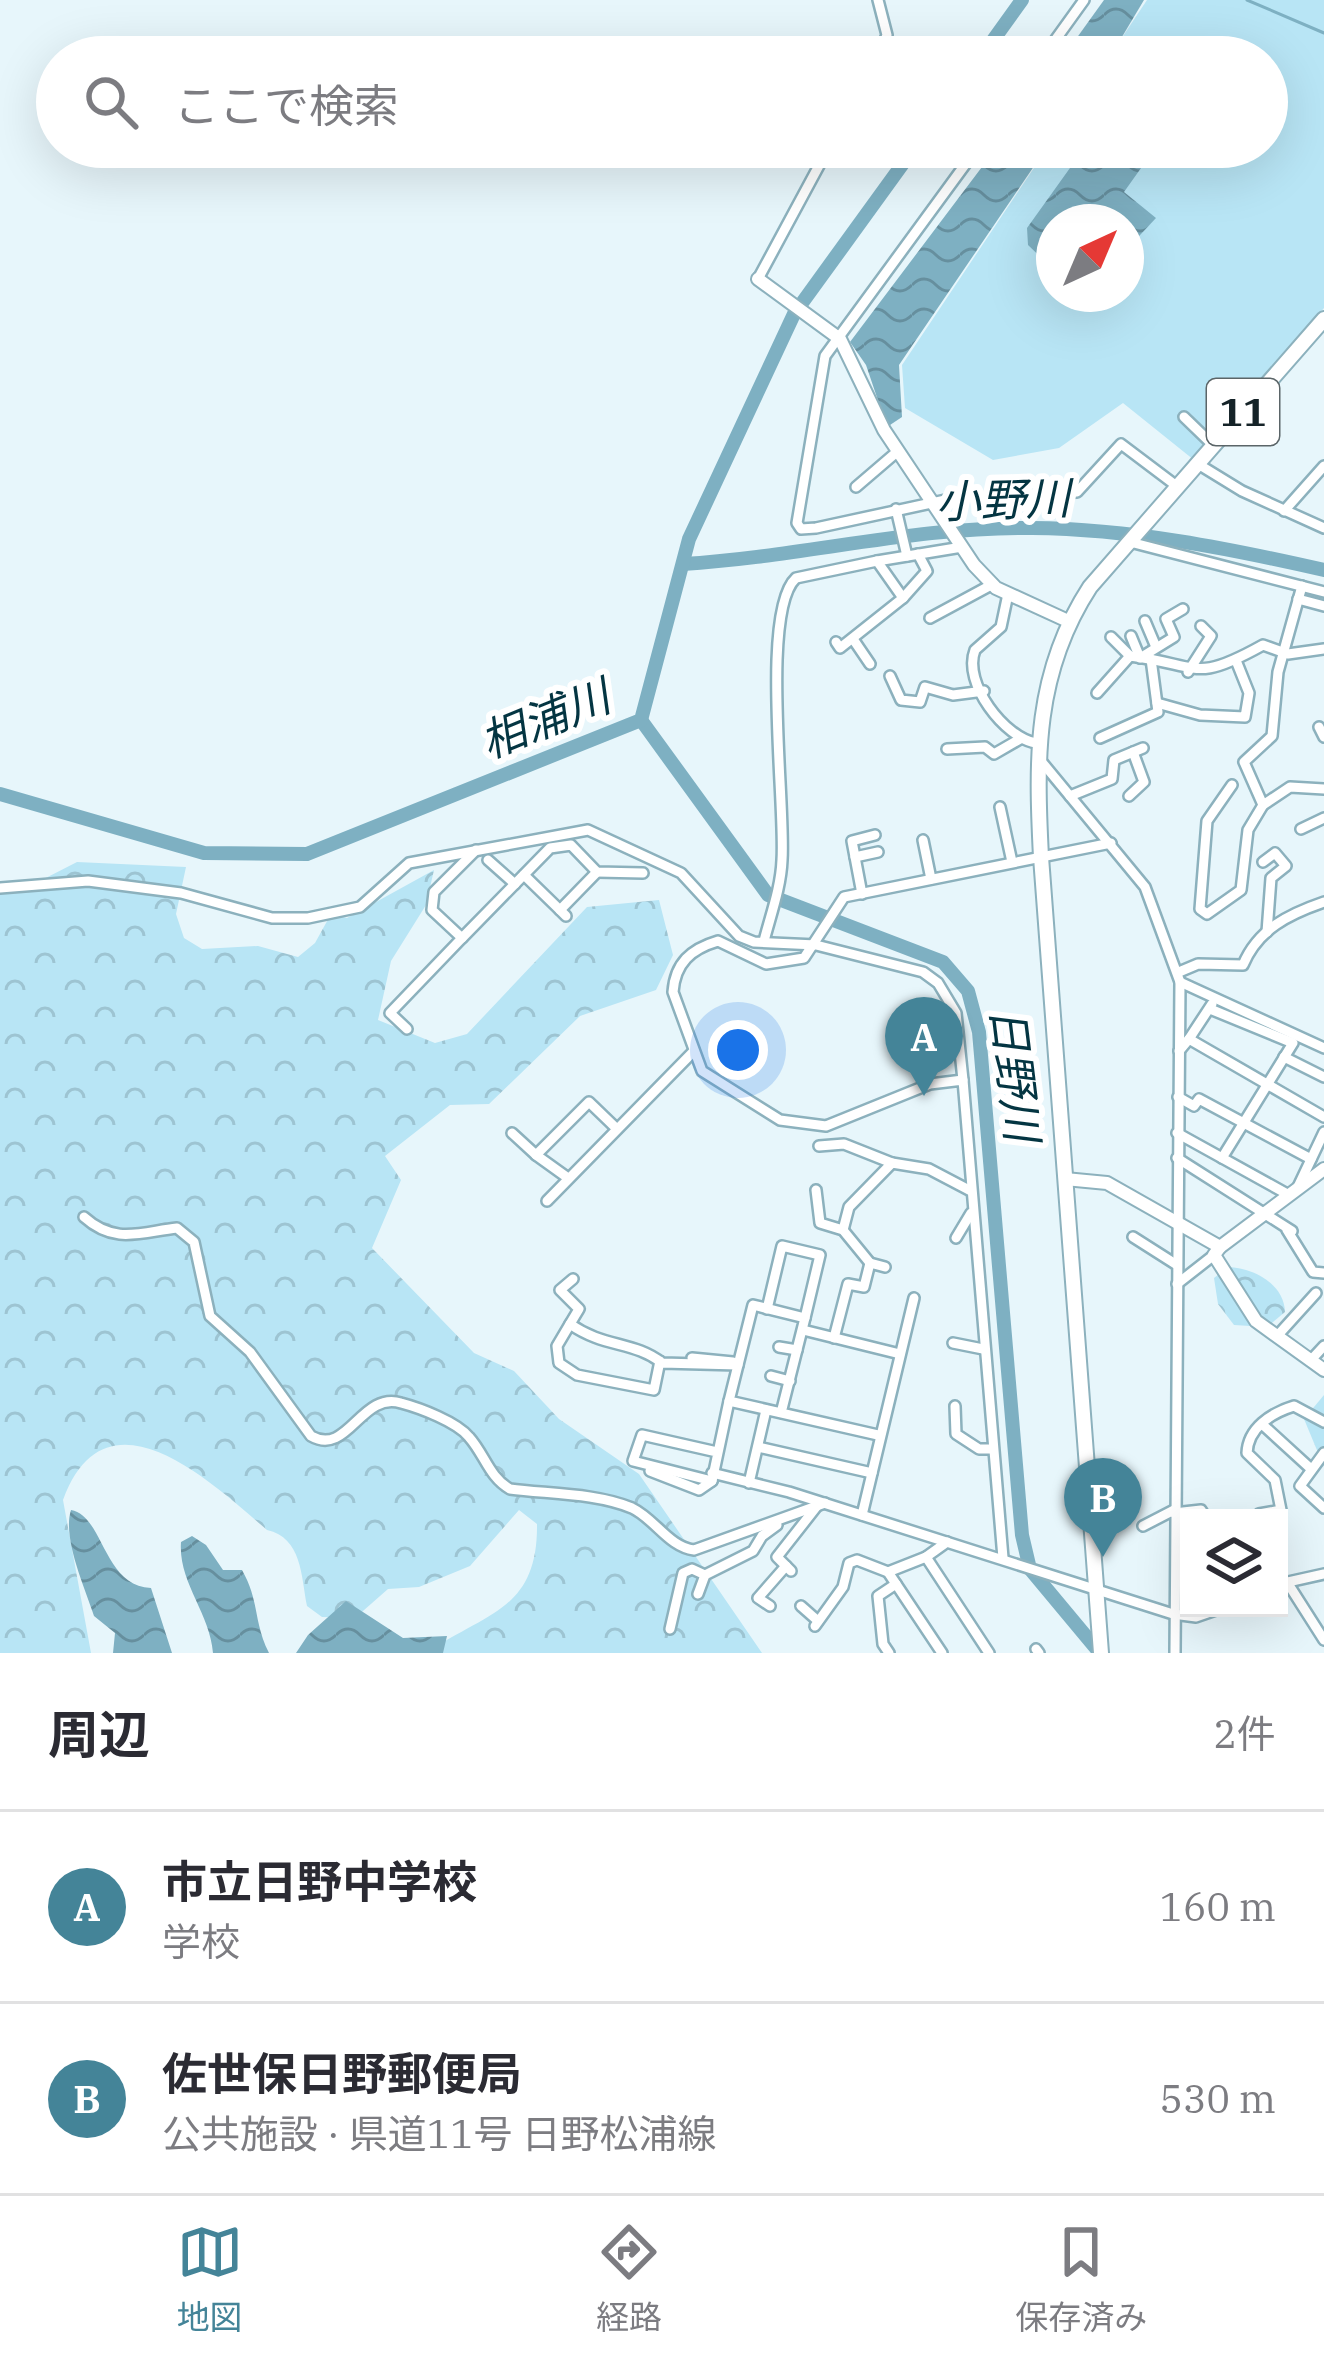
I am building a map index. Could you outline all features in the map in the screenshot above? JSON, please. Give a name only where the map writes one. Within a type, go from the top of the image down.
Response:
[{"type":"main road","name":"11","points":[[1102,1653],[1041,857],[1036,748],[1045,683],[1068,621],[1198,464],[1210,442],[1324,319]]},
{"type":"street","points":[[878,0],[885,36]]},
{"type":"street","points":[[1057,36],[1084,0]]},
{"type":"street","points":[[818,168],[762,281],[838,337],[898,452],[993,584],[1068,621]]},
{"type":"street","points":[[950,499],[815,528],[801,529],[797,523],[820,371],[838,337],[963,168]]},
{"type":"street","points":[[1184,417],[1210,442]]},
{"type":"street","points":[[1058,493],[1077,492],[1121,444],[1178,487]]},
{"type":"street","points":[[856,487],[898,452]]},
{"type":"street","points":[[1198,464],[1324,528]]},
{"type":"street","points":[[1284,511],[1324,466]]},
{"type":"street","points":[[836,642],[840,648],[853,639],[927,572],[910,555],[896,509]]},
{"type":"street","points":[[1130,542],[1324,592]]},
{"type":"street","points":[[764,941],[782,874],[776,696],[785,595],[796,578],[961,545]]},
{"type":"street","points":[[877,561],[903,598]]},
{"type":"street","points":[[931,618],[993,584]]},
{"type":"street","points":[[1263,805],[1244,761],[1272,736],[1284,652],[1302,586]]},
{"type":"street","points":[[1008,594],[1000,627],[971,658],[983,691],[1002,727],[1036,748],[1144,887],[1180,977],[1175,1653]]},
{"type":"street","points":[[1298,599],[1324,606]]},
{"type":"street","points":[[1096,693],[1174,637],[1166,619],[1183,609]]},
{"type":"street","points":[[1141,658],[1145,621]]},
{"type":"street","points":[[1187,672],[1211,636],[1201,626]]},
{"type":"street","points":[[1100,738],[1153,716],[1156,699],[1131,636]]},
{"type":"street","points":[[1111,637],[1141,658],[1187,672],[1237,663],[1263,645],[1284,652],[1324,649]]},
{"type":"street","points":[[853,639],[869,664]]},
{"type":"street","points":[[1139,697],[1200,715],[1245,717],[1249,693],[1237,663]]},
{"type":"street","points":[[890,676],[901,700],[920,702],[925,687],[953,694],[983,691]]},
{"type":"street","points":[[947,749],[994,754],[1020,740]]},
{"type":"street","points":[[962,748],[964,764]]},
{"type":"street","points":[[989,750],[992,763]]},
{"type":"street","points":[[1070,796],[1112,779],[1114,760],[1138,750],[1144,782],[1129,796]]},
{"type":"street","points":[[1226,787],[1207,821],[1200,909],[1207,914],[1241,890],[1248,830],[1263,805],[1290,787],[1324,789]]},
{"type":"street","points":[[1000,807],[1012,862]]},
{"type":"street","points":[[1301,830],[1324,818]]},
{"type":"street","points":[[0,888],[88,881],[182,892],[272,918],[308,918],[360,907],[410,863],[588,830],[681,873],[727,926],[754,942],[818,941],[906,967],[938,983],[961,1027],[969,1191],[992,1449],[1007,1559]]},
{"type":"street","points":[[862,894],[854,838],[875,835]]},
{"type":"street","points":[[923,840],[931,879]]},
{"type":"street","points":[[963,1081],[930,1084],[826,1126],[780,1120],[702,1072],[673,992],[678,967],[690,954],[718,941],[766,964],[804,958],[844,897],[1111,843]]},
{"type":"street","points":[[407,1029],[390,1013],[550,848],[571,845],[597,872],[643,873]]},
{"type":"street","points":[[1189,846],[1205,848]]},
{"type":"street","points":[[462,938],[432,910],[434,892],[476,850]]},
{"type":"street","points":[[855,857],[878,852]]},
{"type":"street","points":[[1264,862],[1275,854],[1288,870],[1271,878],[1267,932]]},
{"type":"street","points":[[488,860],[515,884]]},
{"type":"street","points":[[524,875],[563,913],[597,872]]},
{"type":"street","points":[[1180,977],[1198,964],[1243,964],[1252,945],[1267,932],[1324,903]]},
{"type":"street","points":[[1180,977],[1212,1004],[1292,1043],[1222,1158]]},
{"type":"street","points":[[1179,1051],[1212,1004]]},
{"type":"street","points":[[1212,1004],[1324,1048]]},
{"type":"street","points":[[1189,1039],[1324,1117]]},
{"type":"street","points":[[547,1201],[692,1053]]},
{"type":"street","points":[[1284,1057],[1324,1077]]},
{"type":"street","points":[[1178,1096],[1194,1106],[1199,1099],[1311,1159]]},
{"type":"street","points":[[536,1155],[589,1102],[617,1129]]},
{"type":"street","points":[[1177,1284],[1217,1251],[1275,1217],[1324,1132]]},
{"type":"street","points":[[512,1133],[568,1178]]},
{"type":"street","points":[[1178,1133],[1293,1192]]},
{"type":"street","points":[[819,1146],[844,1144],[892,1163],[929,1169],[969,1191]]},
{"type":"street","points":[[1177,1158],[1292,1231]]},
{"type":"street","points":[[843,1230],[850,1207],[892,1163]]},
{"type":"street","points":[[1293,1192],[1324,1169]]},
{"type":"street","points":[[1065,1179],[1107,1183],[1217,1251],[1239,1300],[1324,1370]]},
{"type":"street","points":[[816,1190],[820,1223],[843,1230],[870,1263],[885,1267]]},
{"type":"street","points":[[956,1238],[971,1214]]},
{"type":"street","points":[[84,1217],[112,1234],[134,1238],[177,1228],[188,1236],[199,1256],[210,1316],[250,1352],[311,1436],[322,1443],[335,1441],[370,1407],[397,1401],[466,1432],[496,1481],[510,1489],[620,1504],[639,1511],[681,1548],[694,1550],[821,1504]]},
{"type":"street","points":[[1275,1217],[1312,1272],[1324,1273]]},
{"type":"street","points":[[1133,1237],[1177,1265]]},
{"type":"street","points":[[767,1309],[782,1246],[820,1255],[782,1413]]},
{"type":"street","points":[[834,1338],[848,1284],[864,1288],[870,1263]]},
{"type":"street","points":[[573,1279],[560,1290],[579,1309],[557,1346],[564,1369],[651,1390]]},
{"type":"street","points":[[1278,1335],[1316,1293]]},
{"type":"street","points":[[862,1515],[914,1298]]},
{"type":"street","points":[[712,1477],[753,1305],[834,1338],[899,1354]]},
{"type":"street","points":[[570,1324],[602,1344],[641,1350],[660,1361],[738,1364]]},
{"type":"street","points":[[953,1342],[983,1349]]},
{"type":"street","points":[[1311,1360],[1324,1346]]},
{"type":"street","points":[[779,1347],[797,1350]]},
{"type":"street","points":[[692,1358],[738,1364]]},
{"type":"street","points":[[648,1405],[660,1361]]},
{"type":"street","points":[[771,1376],[790,1381]]},
{"type":"street","points":[[729,1401],[878,1435]]},
{"type":"street","points":[[1281,1509],[1275,1480],[1247,1454],[1249,1438],[1263,1425],[1266,1414],[1294,1406],[1324,1422]]},
{"type":"street","points":[[749,1483],[766,1410]]},
{"type":"street","points":[[952,1410],[956,1434],[980,1449],[992,1449]]},
{"type":"street","points":[[1263,1425],[1310,1468]]},
{"type":"street","points":[[717,1452],[642,1435],[634,1461],[749,1483],[1180,1615]]},
{"type":"street","points":[[758,1447],[872,1473]]},
{"type":"street","points":[[1324,1453],[1300,1486],[1324,1508]]},
{"type":"street","points":[[770,1606],[758,1598],[788,1569],[777,1557],[821,1504]]},
{"type":"street","points":[[1143,1526],[1180,1511]]},
{"type":"street","points":[[670,1629],[683,1574],[753,1551],[783,1516]]},
{"type":"street","points":[[888,1572],[926,1557],[947,1542]]},
{"type":"street","points":[[926,1557],[989,1653]]},
{"type":"street","points":[[801,1606],[817,1623],[843,1587],[849,1563],[856,1560],[888,1572],[942,1653]]},
{"type":"street","points":[[698,1594],[699,1569]]},
{"type":"street","points":[[1288,1582],[1324,1574]]},
{"type":"street","points":[[890,1653],[883,1643],[878,1596],[896,1584]]},
{"type":"street","points":[[1288,1590],[1324,1640]]},
{"type":"green space","points":[[1147,0],[1324,0],[1324,308],[1194,460],[1123,403],[1059,448],[993,460],[905,408],[902,365],[1034,168],[1288,168],[1288,36],[1123,36]]},
{"type":"green space","points":[[77,862],[186,867],[176,914],[184,938],[202,949],[258,946],[298,957],[315,943],[331,914],[347,918],[434,870],[426,905],[391,961],[378,1020],[435,1043],[467,1034],[587,907],[659,900],[673,955],[656,990],[580,1016],[489,1104],[450,1105],[385,1156],[401,1180],[372,1248],[474,1353],[514,1371],[559,1419],[639,1474],[762,1653],[426,1653],[488,1617],[518,1592],[529,1575],[537,1524],[519,1510],[470,1566],[419,1587],[388,1589],[355,1618],[322,1617],[307,1606],[298,1559],[287,1541],[189,1468],[131,1445],[105,1448],[82,1466],[63,1500],[91,1653],[0,1653],[0,885],[34,884]]},
{"type":"green space","points":[[1228,1267],[1266,1279],[1279,1293],[1285,1312],[1267,1327],[1234,1325],[1218,1304],[1214,1278]]},
{"type":"green space","points":[[1324,1395],[1324,1467],[1304,1419]]},
{"type":"water","points":[[1104,0],[1144,0],[1123,36],[1078,36]]},
{"type":"water","points":[[981,168],[1033,168],[899,365],[902,417],[887,427],[866,365],[850,342]]},
{"type":"water","points":[[1070,168],[1141,168],[1124,192],[1139,204],[1044,204]]},
{"type":"water","points":[[1144,208],[1156,218],[1144,231]]},
{"type":"water","points":[[1036,215],[1036,253],[1028,245],[1027,228]]},
{"type":"water","points":[[71,1510],[91,1524],[123,1576],[151,1588],[172,1653],[113,1653],[115,1633],[94,1616],[76,1563]]},
{"type":"water","points":[[192,1536],[206,1545],[223,1570],[242,1570],[269,1653],[213,1653],[181,1557],[181,1542]]},
{"type":"water","points":[[346,1601],[403,1638],[447,1636],[443,1653],[296,1653],[308,1635]]},
{"type":"waterway","name":"相浦川","points":[[996,36],[1022,0]]},
{"type":"waterway","points":[[1247,0],[1324,33]]},
{"type":"waterway","name":"相浦川","points":[[0,794],[204,853],[307,854],[641,720],[689,539],[794,314],[900,168]]},
{"type":"waterway","name":"小野川","points":[[683,564],[945,532],[1032,528],[1179,541],[1324,570]]},
{"type":"waterway","name":"日野川","points":[[641,720],[768,895],[943,962],[968,991],[979,1032],[1022,1535],[1030,1569],[1100,1653]]},
{"type":"place","name":"市立日野中学校","points":[[924,1096]]},
{"type":"place","name":"佐世保日野郵便局","points":[[1103,1557]]}]
